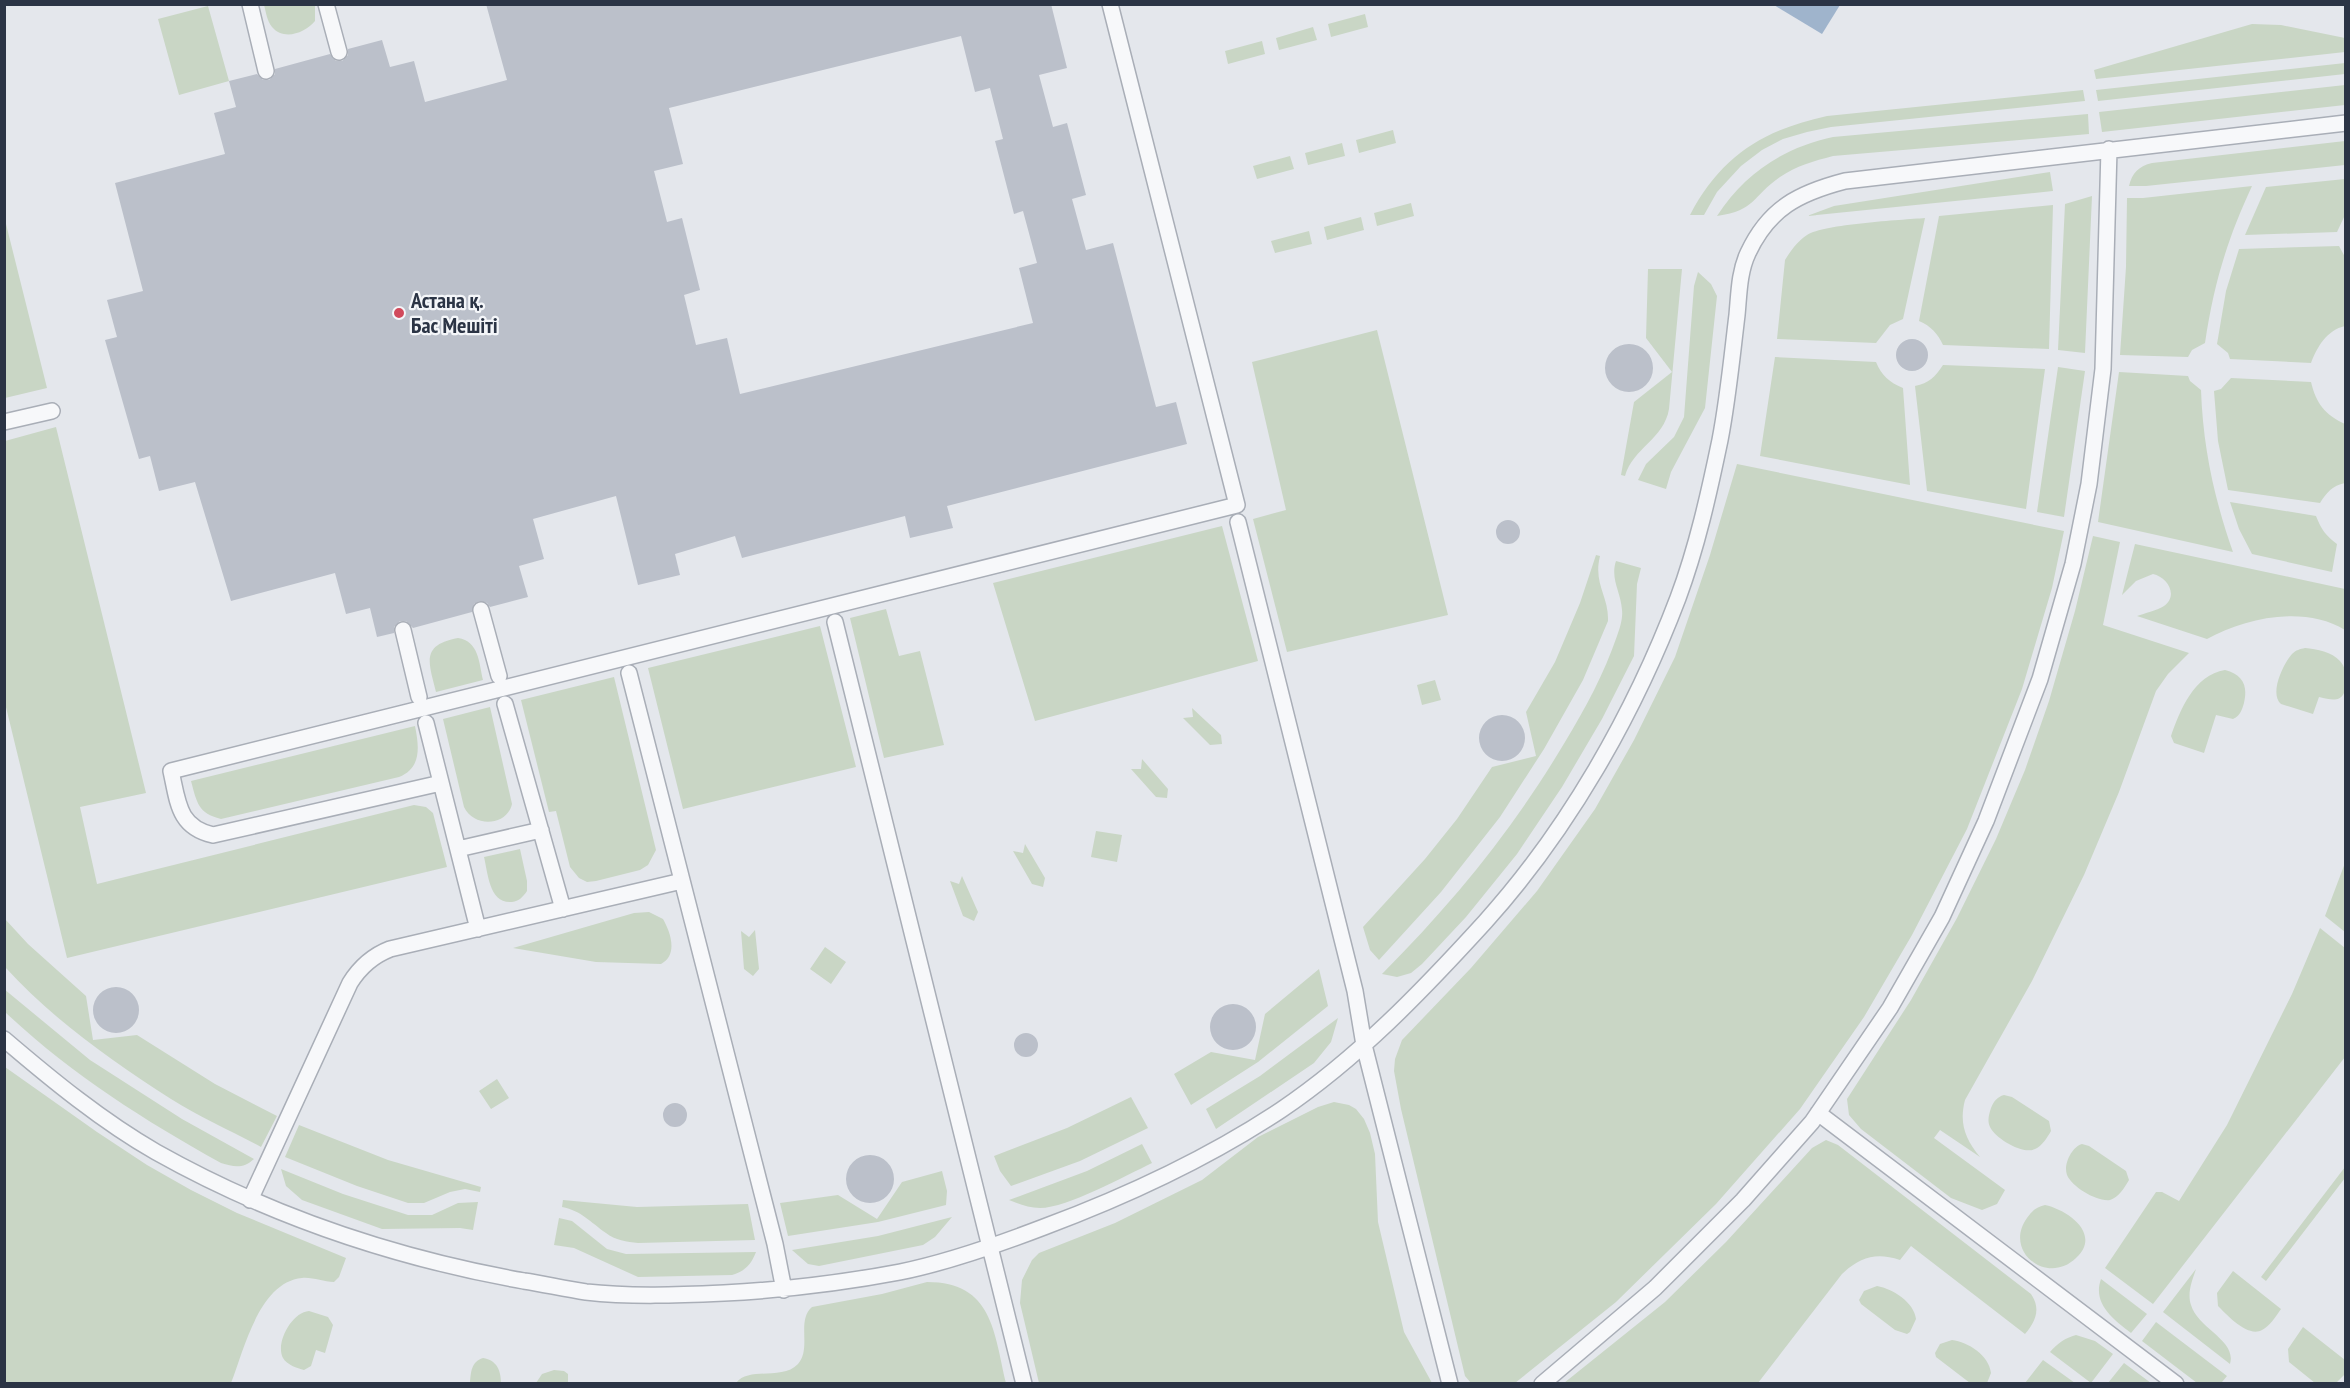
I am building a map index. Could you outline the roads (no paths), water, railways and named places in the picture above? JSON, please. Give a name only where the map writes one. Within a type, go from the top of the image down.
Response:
[{"type":"lane","points":[[250,4],[266,71]]},
{"type":"lane","points":[[326,4],[339,52]]},
{"type":"lane","points":[[441,783],[213,835],[196,830],[182,813],[171,771],[1237,505],[1110,4]]},
{"type":"lane","points":[[4,1039],[88,1107],[153,1150],[250,1200],[344,1236],[455,1269],[587,1292],[673,1295],[784,1290],[903,1271],[990,1248],[1110,1202],[1195,1161],[1282,1109],[1348,1060],[1407,1004],[1489,917],[1534,862],[1578,797],[1616,732],[1652,660],[1679,595],[1707,505],[1723,425],[1744,260],[1764,226],[1779,209],[1799,195],[1845,181],[2346,123]]},
{"type":"lane","points":[[1542,1383],[1655,1288],[1743,1200],[1818,1113],[1890,1008],[1942,916],[1986,821],[2040,679],[2073,564],[2089,484],[2103,369],[2109,149]]},
{"type":"lane","points":[[4,422],[52,411]]},
{"type":"lane","points":[[1238,522],[1355,991],[1364,1045],[1450,1383]]},
{"type":"lane","points":[[481,610],[499,676]]},
{"type":"lane","points":[[835,622],[1024,1383]]},
{"type":"lane","points":[[403,630],[419,698]]},
{"type":"lane","points":[[629,673],[775,1244],[784,1290]]},
{"type":"lane","points":[[505,704],[563,909]]},
{"type":"lane","points":[[426,723],[478,928]]},
{"type":"lane","points":[[458,849],[541,830]]},
{"type":"lane","points":[[250,1200],[356,973],[378,954],[390,949],[682,881]]},
{"type":"lane","points":[[1818,1113],[2176,1383]]},
{"type":"water","points":[[1774,5],[1840,5],[1822,34]]},
{"type":"place","name":"Астана қ. Бас Мешіті","points":[[399,313]]}]
